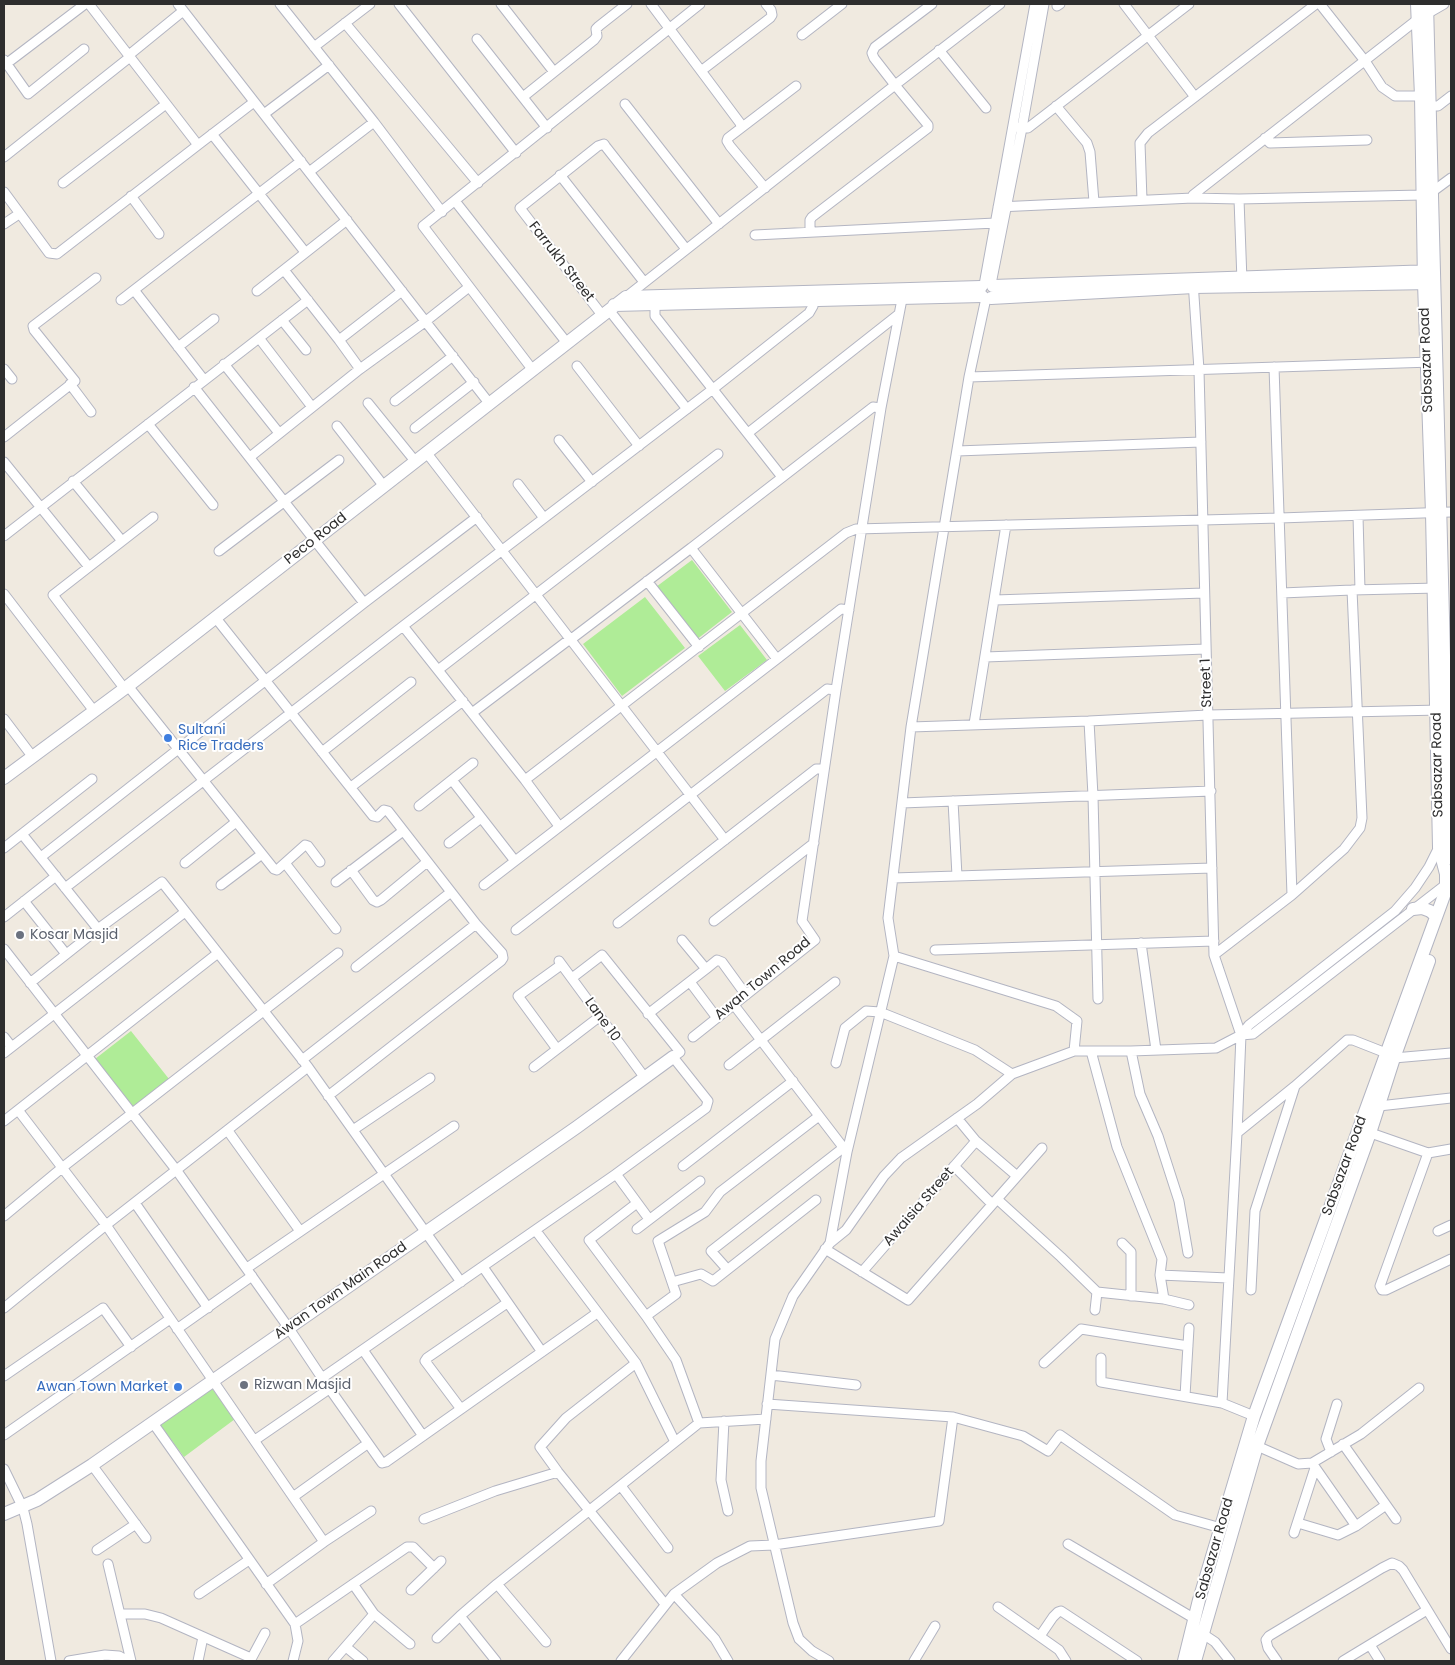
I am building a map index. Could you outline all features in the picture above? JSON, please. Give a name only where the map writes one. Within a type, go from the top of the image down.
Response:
[{"type":"street","points":[[84,49],[28,94],[5,62],[85,4]]},
{"type":"street","points":[[89,4],[198,145]]},
{"type":"street","points":[[280,4],[374,122],[442,212]]},
{"type":"street","points":[[314,47],[370,4]]},
{"type":"street","points":[[399,4],[516,153]]},
{"type":"street","points":[[501,4],[554,72]]},
{"type":"street","points":[[523,97],[594,40],[597,36],[596,30],[598,26],[627,4]]},
{"type":"street","points":[[650,4],[670,28],[740,123],[741,127]]},
{"type":"street","points":[[532,369],[424,229],[424,224],[442,212],[700,4]]},
{"type":"street","points":[[701,71],[770,18],[772,15],[768,7],[779,4]]},
{"type":"street","points":[[802,35],[842,4]]},
{"type":"street","points":[[810,231],[810,220],[812,217],[928,128],[928,125],[872,53],[875,47],[932,4]]},
{"type":"street","points":[[1017,127],[1035,4]]},
{"type":"street","points":[[827,1246],[845,1150],[894,956],[888,918],[911,727],[968,377],[987,291],[1017,127],[1044,4]]},
{"type":"street","points":[[1124,4],[1195,97]]},
{"type":"street","points":[[1017,127],[1028,128],[1189,4]]},
{"type":"street","points":[[1142,200],[1140,143],[1148,132],[1316,4]]},
{"type":"street","points":[[1320,4],[1382,87],[1396,96],[1426,101],[1438,106],[1451,96]]},
{"type":"street","points":[[1418,4],[1424,12],[1429,277],[1441,512],[1439,588],[1449,848],[1451,858]]},
{"type":"street","points":[[1192,198],[1193,195],[1265,138],[1365,62],[1424,12],[1444,4]]},
{"type":"street","points":[[626,297],[995,5]]},
{"type":"street","points":[[4,157],[130,56],[181,7],[489,403]]},
{"type":"street","points":[[345,23],[478,183]]},
{"type":"street","points":[[477,39],[547,128]]},
{"type":"street","points":[[939,50],[986,108]]},
{"type":"street","points":[[264,114],[329,65]]},
{"type":"street","points":[[765,188],[728,141],[728,138],[796,86]]},
{"type":"street","points":[[4,192],[49,253],[57,254],[254,102]]},
{"type":"street","points":[[63,183],[166,104]]},
{"type":"street","points":[[625,104],[719,224]]},
{"type":"street","points":[[1056,106],[1086,143],[1090,152],[1094,202]]},
{"type":"street","points":[[309,172],[374,122]]},
{"type":"street","points":[[212,134],[305,252]]},
{"type":"street","points":[[1265,138],[1270,143],[1367,140]]},
{"type":"street","points":[[644,282],[560,175],[598,146],[604,144],[686,249]]},
{"type":"street","points":[[121,300],[301,161]]},
{"type":"street","name":"Farrukh Street","points":[[560,175],[520,208],[609,310],[687,409]]},
{"type":"street","points":[[1001,207],[1192,198],[1239,199],[1427,194],[1451,178]]},
{"type":"street","points":[[131,196],[159,234]]},
{"type":"street","points":[[1239,199],[1242,282]]},
{"type":"street","points":[[455,201],[567,342]]},
{"type":"street","points":[[987,291],[995,223],[1001,207]]},
{"type":"street","points":[[4,224],[19,214]]},
{"type":"street","points":[[257,291],[347,220]]},
{"type":"street","points":[[755,235],[995,223]]},
{"type":"street","points":[[284,270],[360,369]]},
{"type":"street","points":[[609,310],[655,301],[1429,277]]},
{"type":"street","points":[[4,437],[75,381],[34,330],[33,326],[96,278]]},
{"type":"street","name":"Street 1","points":[[1193,283],[1199,370],[1214,955],[1241,1035],[1222,1403]]},
{"type":"street","points":[[250,457],[360,369],[469,287]]},
{"type":"street","points":[[134,290],[204,380]]},
{"type":"street","points":[[339,340],[402,291]]},
{"type":"street","points":[[714,920],[814,843],[823,769],[882,408],[903,294]]},
{"type":"street","points":[[65,888],[713,389],[809,313],[814,296]]},
{"type":"street","points":[[626,297],[655,301]]},
{"type":"street","name":"Peco Road","points":[[4,778],[126,687],[626,297]]},
{"type":"street","points":[[4,536],[308,300]]},
{"type":"street","points":[[655,301],[655,316],[782,477]]},
{"type":"street","points":[[748,432],[899,314]]},
{"type":"street","points":[[178,347],[214,319]]},
{"type":"street","points":[[282,320],[306,350]]},
{"type":"street","points":[[259,338],[312,407]]},
{"type":"street","points":[[394,401],[453,356]]},
{"type":"street","points":[[968,377],[1432,362]]},
{"type":"street","points":[[224,364],[279,433]]},
{"type":"street","points":[[578,366],[639,446]]},
{"type":"street","points":[[1274,367],[1292,895]]},
{"type":"street","points":[[4,369],[12,379]]},
{"type":"street","points":[[415,428],[474,382]]},
{"type":"street","points":[[70,384],[91,412]]},
{"type":"street","points":[[194,387],[364,603]]},
{"type":"street","points":[[368,403],[415,461]]},
{"type":"street","points":[[472,713],[692,548],[873,407],[882,408]]},
{"type":"street","points":[[148,424],[213,505]]},
{"type":"street","points":[[337,426],[384,486]]},
{"type":"street","points":[[559,440],[592,482]]},
{"type":"street","points":[[956,451],[1201,442]]},
{"type":"street","points":[[426,452],[690,796],[726,840]]},
{"type":"street","points":[[438,670],[718,454]]},
{"type":"street","points":[[220,551],[339,460]]},
{"type":"street","points":[[4,462],[88,567]]},
{"type":"street","points":[[73,482],[122,540]]},
{"type":"street","points":[[518,484],[544,518]]},
{"type":"street","points":[[525,780],[846,533],[856,529],[1358,516],[1441,512]]},
{"type":"street","points":[[153,516],[54,593],[53,597],[275,870],[306,845],[320,862]]},
{"type":"street","points":[[1214,955],[1292,895],[1344,848],[1360,828],[1362,818],[1357,712],[1356,590],[1358,516]]},
{"type":"street","points":[[41,857],[364,603],[477,517]]},
{"type":"street","points":[[974,724],[1006,526]]},
{"type":"street","points":[[692,548],[777,659]]},
{"type":"street","points":[[647,581],[699,646]]},
{"type":"street","points":[[1282,593],[1439,588]]},
{"type":"street","points":[[995,600],[1204,593]]},
{"type":"street","points":[[4,594],[94,711]]},
{"type":"street","points":[[484,885],[841,609],[849,610]]},
{"type":"street","points":[[215,617],[373,816],[377,817],[386,810],[476,924],[502,953],[503,958],[501,962],[328,1096]]},
{"type":"street","points":[[403,626],[559,826]]},
{"type":"street","points":[[985,657],[1206,649]]},
{"type":"street","points":[[322,752],[411,682]]},
{"type":"street","points":[[516,930],[827,689],[836,690]]},
{"type":"street","points":[[351,788],[463,701]]},
{"type":"street","points":[[911,727],[1445,709]]},
{"type":"street","name":"Sabsazar Road","points":[[1364,1130],[1449,877],[1439,847],[1445,709]]},
{"type":"street","points":[[4,719],[32,756]]},
{"type":"street","points":[[1089,721],[1093,796],[1098,999]]},
{"type":"street","points":[[418,806],[473,763]]},
{"type":"street","points":[[618,923],[816,769],[823,769]]},
{"type":"street","points":[[4,848],[92,779]]},
{"type":"street","points":[[452,780],[515,861]]},
{"type":"street","points":[[902,803],[1210,791]]},
{"type":"street","points":[[954,801],[957,876]]},
{"type":"street","points":[[449,843],[480,818]]},
{"type":"street","points":[[185,863],[236,822]]},
{"type":"street","points":[[336,882],[403,831]]},
{"type":"street","points":[[22,834],[98,929]]},
{"type":"street","name":"Awan Town Road","points":[[693,1037],[815,940],[802,921],[814,843]]},
{"type":"street","points":[[1241,1035],[1249,1025],[1395,911],[1415,888],[1439,847]]},
{"type":"street","points":[[222,885],[262,854]]},
{"type":"street","points":[[351,870],[377,902],[427,862]]},
{"type":"street","points":[[285,863],[336,929]]},
{"type":"street","points":[[893,878],[1212,868]]},
{"type":"street","points":[[4,917],[56,876]]},
{"type":"street","points":[[829,1661],[812,1652],[799,1639],[793,1623],[761,1488],[760,1460],[775,1339],[793,1296],[827,1246],[846,1230],[884,1176],[901,1158],[976,1104],[1012,1074],[1074,1051],[1216,1048],[1241,1035],[1254,1034],[1413,908],[1449,877]]},
{"type":"street","points":[[30,983],[98,929],[162,882],[302,1060],[462,1282]]},
{"type":"street","points":[[356,967],[451,892]]},
{"type":"street","points":[[1195,1661],[1256,1446],[1364,1130],[1379,1106],[1390,1056],[1451,900]]},
{"type":"street","points":[[24,901],[66,954]]},
{"type":"street","points":[[1413,908],[1422,908],[1436,916]]},
{"type":"street","points":[[4,1037],[8,1049],[185,912]]},
{"type":"street","points":[[302,1060],[476,924]]},
{"type":"street","points":[[682,940],[706,969]]},
{"type":"street","points":[[935,950],[1214,941]]},
{"type":"street","points":[[1141,943],[1156,1050]]},
{"type":"street","points":[[4,949],[176,1171],[247,1268],[382,1463],[598,1313]]},
{"type":"street","points":[[4,1121],[218,953]]},
{"type":"street","points":[[4,1216],[63,1167],[338,953]]},
{"type":"street","points":[[322,1378],[536,1231],[708,1105],[708,1101],[673,1057],[680,1052],[602,955],[572,978]]},
{"type":"street","points":[[894,956],[1056,1006],[1077,1021],[1074,1051]]},
{"type":"street","points":[[648,1014],[717,960],[722,962],[746,995]]},
{"type":"street","name":"Lane 10","points":[[557,1049],[518,996],[560,963],[645,1078]]},
{"type":"street","points":[[690,982],[717,1018]]},
{"type":"street","points":[[729,1065],[835,982]]},
{"type":"street","points":[[734,1004],[845,1150]]},
{"type":"street","points":[[836,1062],[845,1028],[866,1011],[880,1012],[975,1050],[1012,1074]]},
{"type":"street","points":[[534,1067],[599,1017]]},
{"type":"street","points":[[1237,1133],[1295,1086],[1347,1040],[1353,1040],[1390,1056],[1451,1053]]},
{"type":"street","points":[[1091,1051],[1116,1147],[1162,1259],[1160,1275],[1164,1299]]},
{"type":"street","points":[[1131,1051],[1140,1094],[1158,1136],[1179,1201],[1188,1253]]},
{"type":"street","name":"Awan Town Main Road","points":[[4,1514],[23,1508],[92,1465],[425,1233],[673,1057]]},
{"type":"street","points":[[4,1308],[106,1225],[308,1068]]},
{"type":"street","points":[[353,1130],[430,1078]]},
{"type":"street","points":[[683,1166],[793,1081]]},
{"type":"street","points":[[1250,1290],[1255,1211],[1295,1086]]},
{"type":"street","points":[[1379,1106],[1451,1098]]},
{"type":"street","points":[[18,1110],[106,1225],[324,1542]]},
{"type":"street","points":[[646,1316],[676,1294],[658,1241],[705,1212],[720,1192],[819,1116]]},
{"type":"street","points":[[957,1118],[976,1141],[1017,1176]]},
{"type":"street","points":[[247,1268],[454,1126]]},
{"type":"street","points":[[1364,1130],[1428,1153],[1451,1149]]},
{"type":"street","points":[[228,1131],[300,1231]]},
{"type":"street","name":"Awaisia Street","points":[[862,1272],[976,1141]]},
{"type":"street","points":[[827,1246],[862,1272],[908,1300],[1042,1148]]},
{"type":"street","points":[[727,1270],[711,1251],[845,1150]]},
{"type":"street","points":[[1428,1153],[1380,1286],[1382,1290],[1386,1290],[1451,1259]]},
{"type":"street","points":[[954,1166],[1061,1257],[1097,1292],[1164,1299],[1189,1305]]},
{"type":"street","points":[[616,1174],[649,1219]]},
{"type":"street","name":"Sabsazar Road","points":[[1184,1661],[1254,1416],[1348,1175]]},
{"type":"street","points":[[637,1229],[700,1181]]},
{"type":"street","points":[[672,1282],[701,1274],[713,1281],[816,1200]]},
{"type":"street","points":[[135,1203],[208,1308]]},
{"type":"street","points":[[637,1203],[589,1240],[646,1316],[676,1360],[699,1423]]},
{"type":"street","points":[[1438,1231],[1451,1225]]},
{"type":"street","points":[[536,1231],[636,1363],[675,1442]]},
{"type":"street","points":[[1122,1243],[1131,1252],[1132,1296]]},
{"type":"street","points":[[483,1267],[542,1352]]},
{"type":"street","points":[[1160,1275],[1228,1278]]},
{"type":"street","points":[[177,1329],[252,1276]]},
{"type":"street","points":[[1095,1310],[1097,1292]]},
{"type":"street","points":[[460,1409],[425,1361],[508,1303]]},
{"type":"street","points":[[4,1376],[103,1308],[131,1347]]},
{"type":"street","points":[[4,1435],[170,1320]]},
{"type":"street","points":[[1185,1396],[1189,1328]]},
{"type":"street","points":[[1044,1363],[1082,1329],[1188,1346]]},
{"type":"street","points":[[363,1350],[423,1436]]},
{"type":"street","points":[[1101,1358],[1101,1382],[1222,1403],[1254,1416]]},
{"type":"street","points":[[636,1363],[566,1418],[542,1444],[542,1450],[665,1604]]},
{"type":"street","points":[[771,1375],[856,1385]]},
{"type":"street","points":[[1294,1533],[1313,1466],[1343,1444],[1361,1434],[1420,1388]]},
{"type":"street","points":[[255,1440],[330,1389]]},
{"type":"street","points":[[768,1404],[953,1417],[1023,1436],[1048,1452],[1060,1435],[1175,1515],[1221,1528]]},
{"type":"street","points":[[1331,1452],[1326,1439],[1337,1404]]},
{"type":"street","points":[[621,1661],[674,1594],[717,1563],[750,1546],[939,1521],[953,1417]]},
{"type":"street","points":[[437,1638],[497,1584],[699,1423],[766,1419]]},
{"type":"street","points":[[724,1421],[721,1480],[728,1511]]},
{"type":"street","points":[[153,1423],[295,1624],[298,1641],[293,1661]]},
{"type":"street","points":[[293,1497],[368,1444]]},
{"type":"street","points":[[1343,1444],[1396,1519]]},
{"type":"street","points":[[1256,1446],[1298,1464],[1313,1466],[1356,1526]]},
{"type":"street","points":[[92,1465],[146,1538]]},
{"type":"street","points":[[4,1469],[23,1508],[51,1661]]},
{"type":"street","points":[[424,1519],[495,1491],[558,1472]]},
{"type":"street","points":[[621,1486],[668,1548]]},
{"type":"street","points":[[1298,1523],[1338,1535],[1356,1526],[1386,1505]]},
{"type":"street","points":[[266,1584],[371,1511]]},
{"type":"street","points":[[97,1550],[136,1524]]},
{"type":"street","points":[[1068,1544],[1195,1619]]},
{"type":"street","points":[[295,1624],[410,1546],[437,1564],[412,1590]]},
{"type":"street","points":[[199,1594],[249,1560]]},
{"type":"street","points":[[1277,1661],[1268,1648],[1266,1640],[1269,1636],[1392,1563],[1403,1570],[1451,1649]]},
{"type":"street","points":[[108,1564],[121,1614],[129,1661]]},
{"type":"street","points":[[353,1584],[374,1614],[410,1644]]},
{"type":"street","points":[[497,1584],[546,1642]]},
{"type":"street","points":[[674,1594],[715,1639],[728,1661]]},
{"type":"street","points":[[998,1607],[1060,1650],[1066,1661]]},
{"type":"street","points":[[1343,1661],[1427,1610]]},
{"type":"street","points":[[1040,1636],[1053,1617],[1061,1611],[1127,1659],[1137,1661]]},
{"type":"street","points":[[121,1614],[145,1614],[161,1618],[250,1660],[265,1633]]},
{"type":"street","points":[[333,1661],[374,1614]]},
{"type":"street","points":[[460,1616],[496,1661]]},
{"type":"street","points":[[914,1661],[935,1626]]},
{"type":"street","points":[[1203,1634],[1215,1642],[1230,1661]]},
{"type":"street","points":[[198,1661],[203,1637]]},
{"type":"street","points":[[1370,1645],[1380,1661]]},
{"type":"street","points":[[346,1647],[363,1661]]},
{"type":"street","points":[[69,1661],[105,1655],[118,1656],[129,1661]]},
{"type":"green space","points":[[692,560],[732,612],[696,640],[656,587]]},
{"type":"green space","points":[[645,597],[685,648],[622,696],[583,644]]},
{"type":"green space","points":[[740,625],[767,660],[725,691],[698,656]]},
{"type":"green space","points":[[131,1031],[169,1079],[133,1107],[95,1059]]},
{"type":"green space","points":[[211,1387],[235,1419],[184,1457],[160,1425]]},
{"type":"place","name":"Sultani Rice Traders","points":[[168,738]]},
{"type":"place","name":"Kosar Masjid","points":[[20,935]]},
{"type":"place","name":"Rizwan Masjid","points":[[244,1385]]},
{"type":"place","name":"Awan Town Market","points":[[178,1387]]}]
